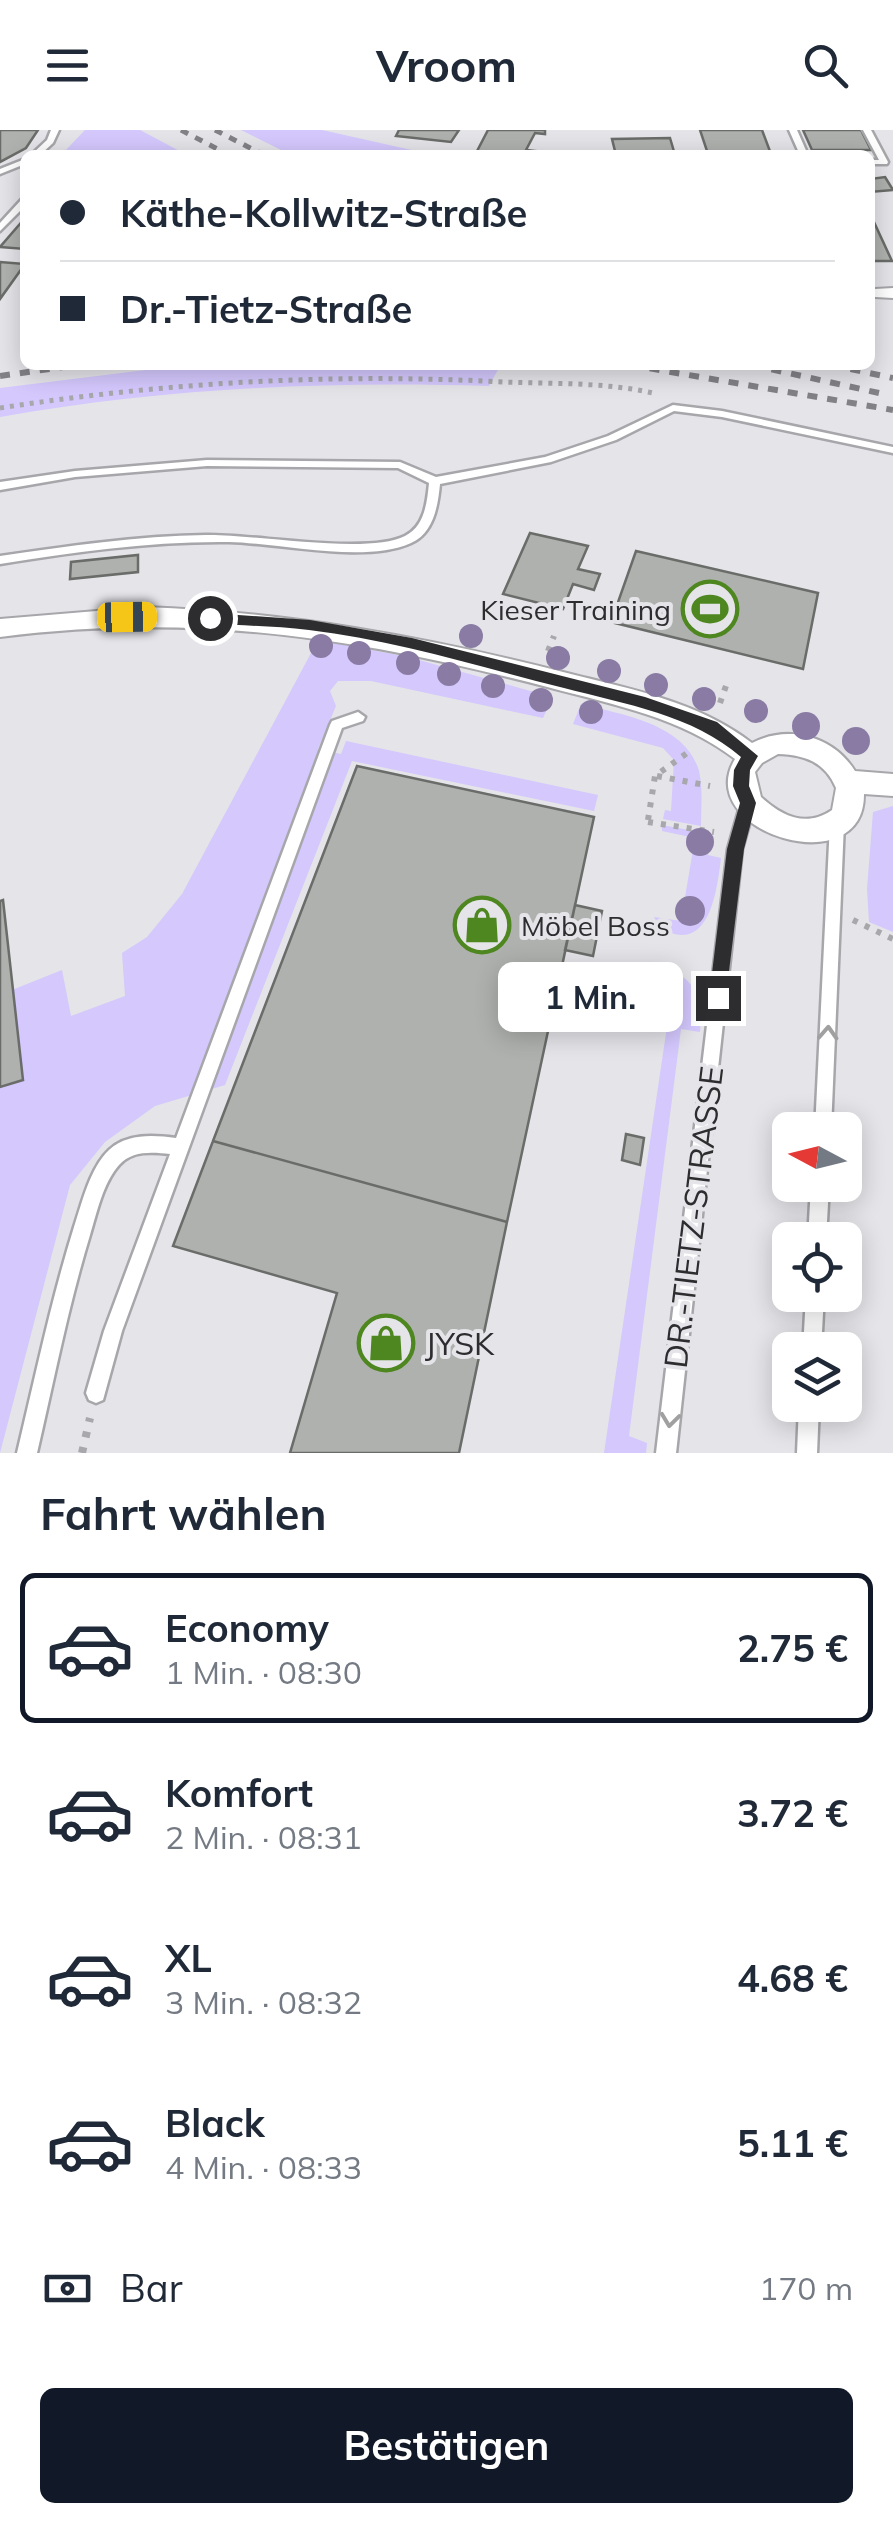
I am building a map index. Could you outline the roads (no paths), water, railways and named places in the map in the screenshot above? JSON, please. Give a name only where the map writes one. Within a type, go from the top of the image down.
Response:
[{"type":"street","points":[[0,628],[78,620],[183,617],[348,631],[645,703],[712,726],[750,756]]},
{"type":"street","points":[[775,743],[797,744],[818,751],[837,764],[848,781],[852,797],[847,814],[821,830],[801,832],[762,819],[748,803],[741,786],[742,770],[750,756],[775,743]]},
{"type":"street","points":[[848,781],[893,786]]},
{"type":"lane","points":[[40,150],[55,130]]},
{"type":"lane","points":[[867,130],[884,162],[875,162]]},
{"type":"lane","points":[[0,228],[20,206]]},
{"type":"lane","points":[[0,486],[75,474],[207,462],[400,465],[434,481],[547,460],[612,438],[673,408],[722,414],[893,450]]},
{"type":"lane","points":[[0,560],[92,545],[229,538],[372,546],[408,540],[432,514],[434,481]]},
{"type":"lane","points":[[96,1393],[112,1331],[337,725],[358,716]]},
{"type":"lane","name":"DR.-TIETZ-STRASSE","points":[[666,1453],[735,849],[748,803]]},
{"type":"lane","points":[[824,1112],[836,823]]},
{"type":"lane","points":[[28,1453],[82,1233],[101,1172],[116,1155],[136,1146],[157,1142],[181,1148]]},
{"type":"lane","points":[[807,1453],[808,1422]]},
{"type":"railway","points":[[181,130],[219,150]]},
{"type":"railway","points":[[215,130],[254,150]]},
{"type":"railway","points":[[0,376],[42,370]]},
{"type":"railway","points":[[659,370],[893,410]]},
{"type":"railway","points":[[775,370],[888,395]]},
{"type":"railway","points":[[855,370],[893,378]]},
{"type":"place","name":"Kieser Training","points":[[710,609]]},
{"type":"place","name":"Möbel Boss","points":[[482,925]]},
{"type":"place","name":"JYSK","points":[[386,1343]]}]
